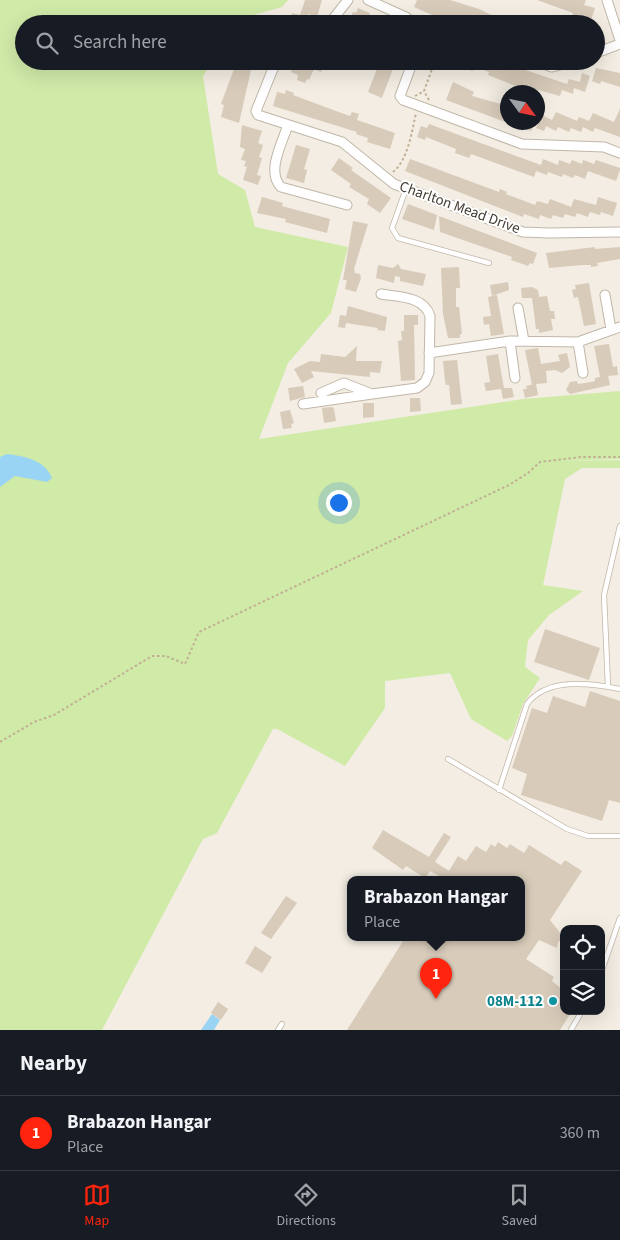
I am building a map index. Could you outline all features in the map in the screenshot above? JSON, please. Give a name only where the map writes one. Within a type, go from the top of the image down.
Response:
[{"type":"street","points":[[336,15],[348,0]]},
{"type":"street","points":[[368,0],[402,15]]},
{"type":"street","points":[[605,49],[620,42],[607,0]]},
{"type":"street","name":"Charlton Mead Drive","points":[[273,70],[256,114],[342,142],[385,178],[406,189],[523,232],[620,232]]},
{"type":"street","points":[[410,70],[401,98],[418,106],[522,144],[604,147],[620,153]]},
{"type":"street","points":[[288,125],[274,172],[276,183],[281,188],[347,205]]},
{"type":"street","points":[[303,404],[417,388],[425,382],[429,373],[430,316],[428,310],[414,300],[381,294]]},
{"type":"street","points":[[429,353],[510,342],[578,342],[615,328],[602,302]]},
{"type":"street","points":[[518,308],[524,341]]},
{"type":"street","points":[[510,342],[515,378]]},
{"type":"street","points":[[578,342],[580,369]]},
{"type":"street","points":[[321,393],[344,383],[372,394]]},
{"type":"lane","points":[[406,189],[392,228],[398,238],[489,263]]},
{"type":"lane","points":[[608,686],[604,595],[620,526]]},
{"type":"lane","points":[[499,790],[527,704],[533,697],[543,691],[576,683],[620,689]]},
{"type":"lane","points":[[448,759],[578,834],[588,836],[620,836]]},
{"type":"lane","points":[[602,970],[620,918]]},
{"type":"lane","points":[[570,1030],[579,1015]]},
{"type":"lane","points":[[278,1030],[282,1024]]},
{"type":"path","points":[[431,70],[424,91],[436,112]]},
{"type":"path","points":[[385,178],[398,168],[410,139],[418,106]]},
{"type":"path","points":[[0,742],[34,722],[54,715],[152,656],[166,656],[185,664],[199,632],[509,485],[528,473],[540,462],[581,457],[620,457]]},
{"type":"green space","points":[[0,0],[288,0],[282,7],[254,15],[15,15],[15,70],[207,70],[203,76],[218,174],[245,190],[255,227],[348,247],[331,313],[288,363],[259,439],[523,399],[620,391],[620,459],[556,461],[620,460],[620,468],[582,468],[565,479],[543,585],[583,591],[549,615],[528,640],[525,667],[540,678],[523,704],[512,736],[507,741],[471,719],[450,673],[385,681],[385,708],[345,766],[277,729],[273,729],[217,833],[203,839],[102,1030],[0,1030]]},
{"type":"water","points":[[7,454],[20,456],[39,463],[49,472],[52,478],[47,482],[15,476],[0,487],[0,457]]},
{"type":"water","points":[[212,1014],[220,1020],[214,1030],[201,1030]]},
{"type":"building","points":[[305,0],[322,0],[318,15],[300,15]]},
{"type":"building","points":[[417,0],[450,0],[491,15],[432,15],[414,7]]},
{"type":"building","points":[[537,0],[586,0],[584,5],[595,8],[593,15],[572,15],[573,13]]},
{"type":"building","points":[[358,8],[370,13],[369,15],[352,15],[353,12],[356,13]]},
{"type":"building","points":[[234,70],[251,70],[239,123],[221,117],[224,105],[221,104]]},
{"type":"building","points":[[292,70],[314,70],[309,80],[307,79],[305,83],[297,80],[298,75],[291,72]]},
{"type":"building","points":[[377,70],[393,70],[382,98],[368,92]]},
{"type":"building","points":[[484,70],[526,70],[567,84],[569,79],[580,82],[582,73],[590,76],[585,92],[574,88],[573,94],[562,90],[560,96],[545,92],[545,85],[513,85],[488,75],[489,72]]},
{"type":"building","points":[[595,70],[620,73],[620,87],[601,81],[600,84],[592,81]]},
{"type":"building","points":[[453,82],[474,92],[472,96],[500,104],[500,120],[446,100]]},
{"type":"building","points":[[286,90],[294,93],[293,95],[350,116],[352,112],[359,114],[357,120],[395,133],[390,149],[367,142],[368,138],[356,134],[357,132],[273,106],[277,92],[285,94]]},
{"type":"building","points":[[620,109],[620,137],[595,128],[593,132],[583,127],[581,132],[571,128],[569,132],[558,127],[556,131],[546,126],[545,128],[545,116],[552,120],[556,112],[577,121],[579,117],[589,121],[593,113],[614,122]]},
{"type":"building","points":[[429,124],[541,165],[543,159],[558,165],[559,160],[570,164],[572,160],[582,164],[583,160],[594,164],[596,160],[620,168],[620,170],[616,181],[588,171],[585,179],[575,175],[573,178],[563,174],[562,177],[548,172],[547,175],[536,171],[534,177],[471,154],[469,158],[455,153],[456,149],[426,137],[425,140],[417,137],[421,126],[427,128]]},
{"type":"building","points":[[242,125],[262,131],[258,143],[263,145],[259,157],[262,158],[257,175],[261,176],[258,185],[243,180],[247,167],[244,166],[246,161],[241,160],[245,149],[240,147]]},
{"type":"building","points":[[296,145],[310,149],[304,169],[307,170],[304,183],[286,178]]},
{"type":"building","points":[[339,158],[353,168],[351,170],[391,198],[380,213],[367,204],[369,199],[349,187],[351,184],[331,170]]},
{"type":"building","points":[[410,159],[499,192],[500,189],[507,192],[506,194],[535,205],[537,201],[548,204],[550,199],[571,207],[574,199],[596,205],[598,197],[617,203],[613,216],[601,212],[600,215],[590,212],[588,217],[577,213],[575,217],[565,214],[563,218],[553,215],[551,219],[540,215],[539,219],[524,214],[523,217],[405,171]]},
{"type":"building","points":[[262,197],[283,203],[282,206],[330,219],[327,233],[285,222],[286,219],[257,213]]},
{"type":"building","points":[[408,204],[437,215],[434,230],[402,219]]},
{"type":"building","points":[[439,216],[537,253],[533,264],[530,263],[528,266],[511,260],[512,257],[440,232]]},
{"type":"building","points":[[353,221],[368,224],[354,269],[355,273],[360,274],[361,278],[356,292],[345,289],[347,280],[343,280]]},
{"type":"building","points":[[595,247],[595,249],[620,247],[620,259],[597,263],[598,266],[591,267],[591,265],[582,265],[549,268],[546,253]]},
{"type":"building","points":[[398,264],[401,269],[426,274],[423,286],[400,281],[400,277],[395,276],[394,283],[376,278],[378,265],[393,268]]},
{"type":"building","points":[[459,267],[460,288],[456,288],[456,307],[459,307],[462,334],[460,334],[460,338],[448,338],[443,314],[441,268]]},
{"type":"building","points":[[508,282],[509,290],[492,296],[490,285]]},
{"type":"building","points":[[589,283],[596,324],[584,326],[578,297],[574,298],[572,290],[576,289],[575,285]]},
{"type":"building","points":[[532,287],[538,290],[539,297],[547,296],[550,311],[554,311],[555,319],[551,319],[553,330],[539,333],[539,329],[536,329],[532,298],[522,298],[521,288]]},
{"type":"building","points":[[497,295],[504,334],[491,336],[489,324],[484,325],[483,317],[491,316],[488,297]]},
{"type":"building","points":[[348,306],[387,317],[385,331],[377,330],[378,328],[346,323],[345,328],[338,327],[340,315],[346,316]]},
{"type":"building","points":[[404,315],[418,315],[418,325],[414,325],[415,380],[401,381],[398,341],[402,340],[401,331],[404,331]]},
{"type":"building","points":[[609,344],[613,367],[617,366],[618,375],[608,376],[610,385],[570,394],[566,390],[570,382],[577,381],[578,384],[592,382],[595,381],[595,378],[600,377],[594,346]]},
{"type":"building","points":[[357,346],[356,361],[382,361],[380,373],[370,372],[370,377],[311,371],[314,377],[302,383],[294,369],[310,361],[320,362],[321,354],[345,357]]},
{"type":"building","points":[[538,348],[541,364],[560,361],[558,355],[567,353],[570,367],[562,373],[555,370],[546,371],[547,383],[536,384],[538,395],[525,398],[523,389],[527,389],[526,386],[532,385],[525,350]]},
{"type":"building","points":[[498,354],[504,388],[512,388],[514,397],[503,399],[501,389],[486,391],[484,383],[490,382],[486,356]]},
{"type":"building","points":[[457,360],[462,404],[451,405],[449,385],[446,385],[445,381],[443,361]]},
{"type":"building","points":[[303,386],[305,397],[290,401],[288,388]]},
{"type":"building","points":[[410,398],[420,398],[421,411],[410,412]]},
{"type":"building","points":[[363,403],[374,403],[374,417],[363,418]]},
{"type":"building","points":[[332,407],[336,421],[324,423],[322,408]]},
{"type":"building","points":[[290,410],[294,423],[291,424],[292,428],[283,429],[280,412]]},
{"type":"building","points":[[545,629],[600,648],[589,680],[534,662]]},
{"type":"building","points":[[590,691],[620,701],[620,803],[609,800],[602,821],[521,795],[527,774],[512,768],[532,708],[547,713],[553,696],[585,707]]},
{"type":"building","points":[[383,830],[429,857],[444,833],[451,837],[435,862],[449,871],[458,856],[466,861],[476,846],[486,852],[491,844],[495,847],[498,842],[507,848],[510,844],[524,853],[529,845],[561,865],[565,860],[582,871],[550,920],[560,933],[560,941],[557,948],[539,940],[526,959],[554,977],[552,981],[560,988],[560,1015],[569,1015],[560,1030],[347,1030],[403,941],[525,941],[525,876],[439,876],[430,871],[426,876],[422,876],[406,866],[403,870],[372,848]]},
{"type":"building","points":[[286,896],[297,903],[271,939],[261,933]]},
{"type":"building","points":[[255,946],[272,957],[262,973],[245,963]]},
{"type":"building","points":[[218,1002],[228,1009],[221,1020],[211,1013]]},
{"type":"place","name":"Brabazon Hangar","points":[[436,999]]},
{"type":"place","name":"08M-112","points":[[553,1001]]}]
